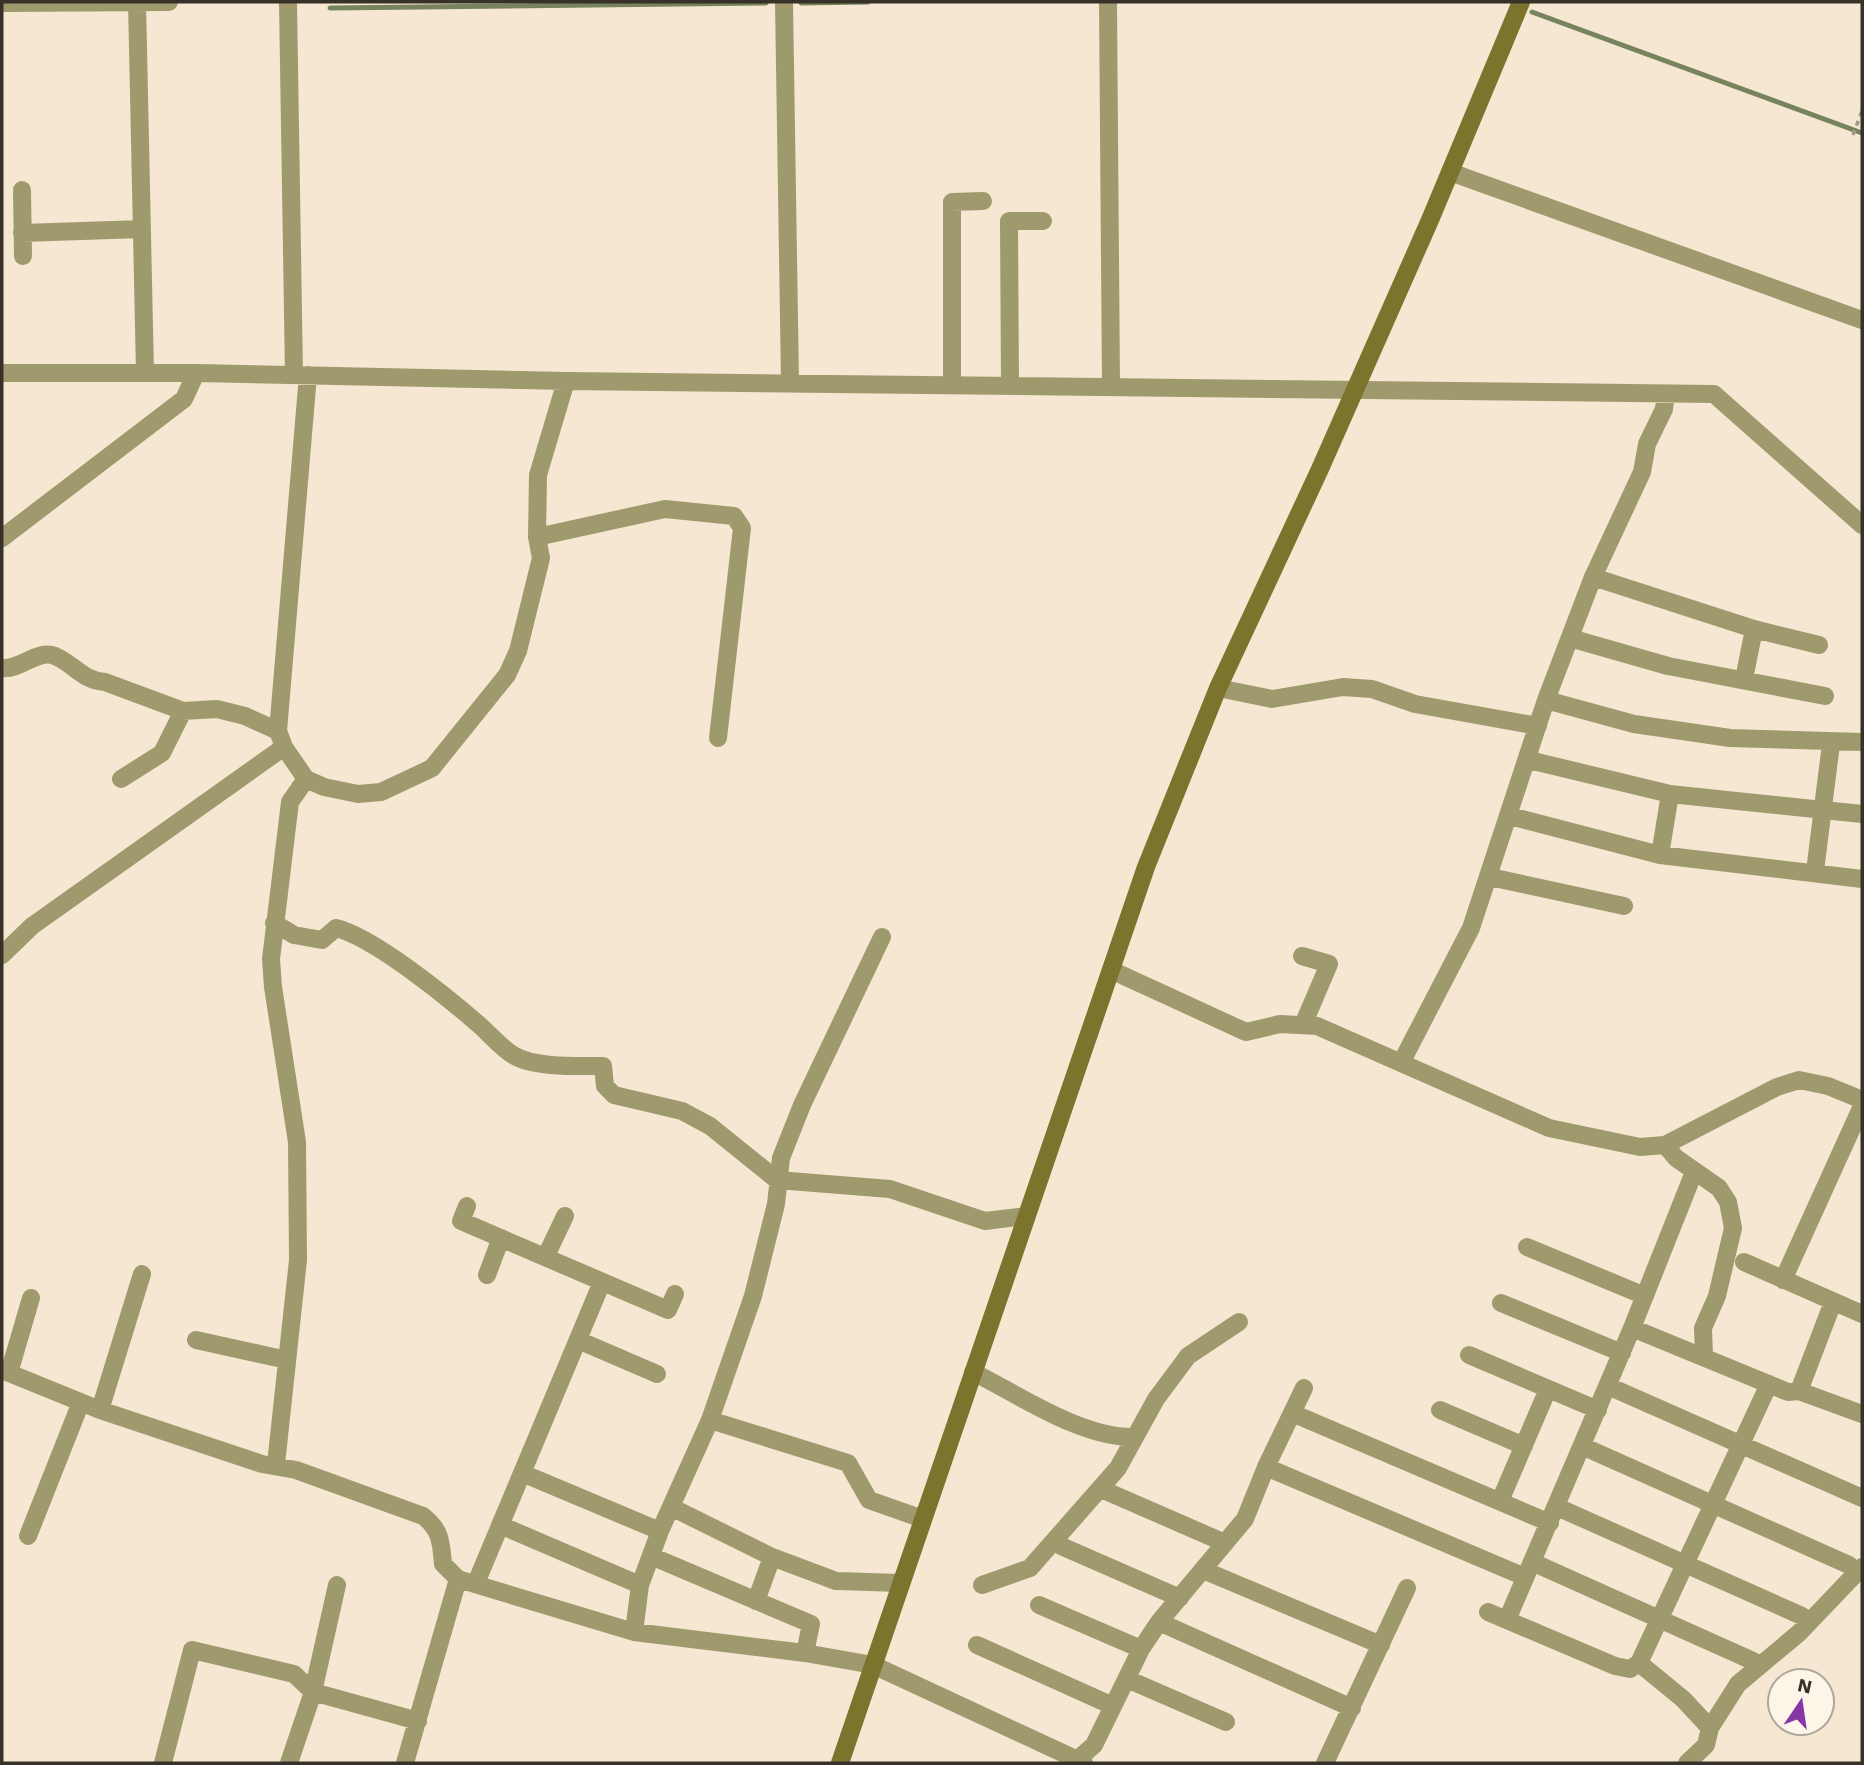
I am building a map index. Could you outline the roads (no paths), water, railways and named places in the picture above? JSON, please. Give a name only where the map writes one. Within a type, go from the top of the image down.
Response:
[{"type":"street","points":[[137,2],[145,373]]},
{"type":"street","points":[[2,3],[169,2]]},
{"type":"street","points":[[2,955],[32,926],[281,739],[301,375],[288,2]]},
{"type":"street","points":[[784,2],[790,382]]},
{"type":"street","points":[[1108,2],[1111,387]]},
{"type":"street","points":[[840,1763],[1146,867],[1218,688],[1355,388],[1521,2]]},
{"type":"street","points":[[1450,172],[1862,320]]},
{"type":"street","points":[[22,190],[23,256]]},
{"type":"street","points":[[952,383],[952,202],[984,201]]},
{"type":"street","points":[[1010,385],[1009,221],[1043,221]]},
{"type":"street","points":[[22,233],[142,229]]},
{"type":"street","points":[[2,373],[196,373],[566,381],[952,383],[1714,394],[1862,525]]},
{"type":"street","points":[[2,538],[184,399],[196,373]]},
{"type":"street","points":[[2,668],[19,667],[35,656],[54,656],[93,682],[105,682],[183,711],[217,709],[245,716],[281,739],[306,779],[324,788],[358,794],[381,792],[432,768],[507,675],[518,651],[541,558],[537,537],[538,475],[566,381]]},
{"type":"street","points":[[1401,1063],[1471,928],[1529,760],[1546,700],[1593,577],[1642,472],[1647,444],[1664,409],[1657,395]]},
{"type":"street","points":[[537,537],[666,509],[734,516],[742,528],[718,738]]},
{"type":"street","points":[[1593,577],[1754,629],[1819,645]]},
{"type":"street","points":[[1744,679],[1754,629]]},
{"type":"street","points":[[1570,638],[1668,666],[1825,696]]},
{"type":"street","points":[[1218,688],[1272,699],[1343,687],[1372,689],[1415,704],[1538,726]]},
{"type":"street","points":[[1546,700],[1634,724],[1731,738],[1831,744],[1862,742]]},
{"type":"street","points":[[121,779],[162,753],[183,711]]},
{"type":"street","points":[[1815,871],[1831,744]]},
{"type":"street","points":[[1529,760],[1670,794],[1862,814]]},
{"type":"street","points":[[276,1464],[298,1260],[298,1142],[272,988],[274,923],[290,802],[306,779]]},
{"type":"street","points":[[1660,855],[1670,794]]},
{"type":"street","points":[[1510,816],[1660,855],[1815,871],[1862,879]]},
{"type":"street","points":[[1490,877],[1624,906]]},
{"type":"street","points":[[274,923],[294,934],[322,940],[336,928],[349,931],[452,1001],[514,1056],[554,1065],[603,1066],[605,1086],[614,1095],[682,1111],[710,1126],[778,1180],[890,1189],[985,1221],[1026,1216]]},
{"type":"street","points":[[634,1632],[640,1585],[660,1531],[710,1420],[753,1296],[776,1204],[781,1158],[802,1105],[881,937]]},
{"type":"street","points":[[1302,956],[1329,964],[1303,1025]]},
{"type":"street","points":[[1111,970],[1246,1032],[1280,1024],[1317,1026],[1549,1128],[1640,1147],[1665,1145],[1777,1087],[1799,1080],[1828,1086],[1862,1100]]},
{"type":"street","points":[[1783,1280],[1862,1106]]},
{"type":"street","points":[[1665,1145],[1694,1172],[1718,1188],[1728,1202],[1733,1228],[1717,1296],[1703,1328],[1704,1356]]},
{"type":"street","points":[[1507,1620],[1622,1353],[1694,1172]]},
{"type":"street","points":[[467,1206],[461,1222],[602,1282],[668,1310],[674,1294]]},
{"type":"street","points":[[546,1256],[565,1216]]},
{"type":"street","points":[[486,1275],[501,1238]]},
{"type":"street","points":[[1527,1247],[1645,1296]]},
{"type":"street","points":[[1744,1262],[1862,1314]]},
{"type":"street","points":[[100,1410],[142,1274]]},
{"type":"street","points":[[476,1583],[602,1282]]},
{"type":"street","points":[[32,1298],[4,1372],[100,1410],[262,1464],[276,1464],[423,1516],[436,1526],[440,1536],[443,1564],[458,1579],[634,1632],[805,1653],[873,1665],[1081,1762],[1094,1745],[1142,1649],[1159,1622],[1245,1519],[1266,1467],[1304,1388]]},
{"type":"street","points":[[1800,1391],[1833,1302]]},
{"type":"street","points":[[1501,1303],[1622,1353]]},
{"type":"street","points":[[982,1585],[1030,1568],[1118,1468],[1156,1399],[1188,1356],[1239,1322]]},
{"type":"street","points":[[1632,1328],[1787,1392],[1800,1391],[1862,1414]]},
{"type":"street","points":[[196,1340],[287,1360]]},
{"type":"street","points":[[578,1340],[657,1374]]},
{"type":"street","points":[[1469,1355],[1598,1410]]},
{"type":"street","points":[[973,1372],[1063,1418],[1114,1438],[1135,1437]]},
{"type":"street","points":[[1488,1612],[1615,1666],[1630,1669],[1639,1663],[1769,1384]]},
{"type":"street","points":[[1608,1386],[1862,1498]]},
{"type":"street","points":[[1500,1502],[1548,1389]]},
{"type":"street","points":[[28,1536],[80,1402]]},
{"type":"street","points":[[1440,1410],[1524,1446]]},
{"type":"street","points":[[1292,1413],[1500,1502],[1553,1515],[1686,1564],[1802,1616]]},
{"type":"street","points":[[710,1420],[848,1463],[869,1500],[923,1519]]},
{"type":"street","points":[[1582,1446],[1856,1566],[1799,1633],[1738,1684],[1710,1728],[1706,1745],[1687,1763]]},
{"type":"street","points":[[1266,1467],[1660,1620],[1753,1661]]},
{"type":"street","points":[[522,1473],[660,1531]]},
{"type":"street","points":[[1108,1492],[1225,1543]]},
{"type":"street","points":[[671,1507],[772,1557],[836,1581],[901,1583]]},
{"type":"street","points":[[500,1525],[640,1585]]},
{"type":"street","points":[[1061,1546],[1180,1598]]},
{"type":"street","points":[[651,1556],[811,1624],[805,1653]]},
{"type":"street","points":[[756,1601],[772,1557]]},
{"type":"street","points":[[1203,1570],[1381,1645]]},
{"type":"street","points":[[405,1763],[458,1579]]},
{"type":"street","points":[[289,1763],[313,1692],[337,1585]]},
{"type":"street","points":[[1325,1763],[1407,1588]]},
{"type":"street","points":[[1039,1605],[1142,1649]]},
{"type":"street","points":[[1159,1622],[1352,1708]]},
{"type":"street","points":[[977,1645],[1113,1706]]},
{"type":"street","points":[[163,1763],[192,1650],[294,1674],[313,1692],[418,1721]]},
{"type":"street","points":[[1639,1663],[1683,1699],[1710,1728]]},
{"type":"street","points":[[1127,1679],[1226,1722]]},
{"type":"waterway","points":[[801,3],[868,2]]},
{"type":"waterway","points":[[330,8],[766,3]]},
{"type":"waterway","points":[[1532,12],[1862,133]]}]
